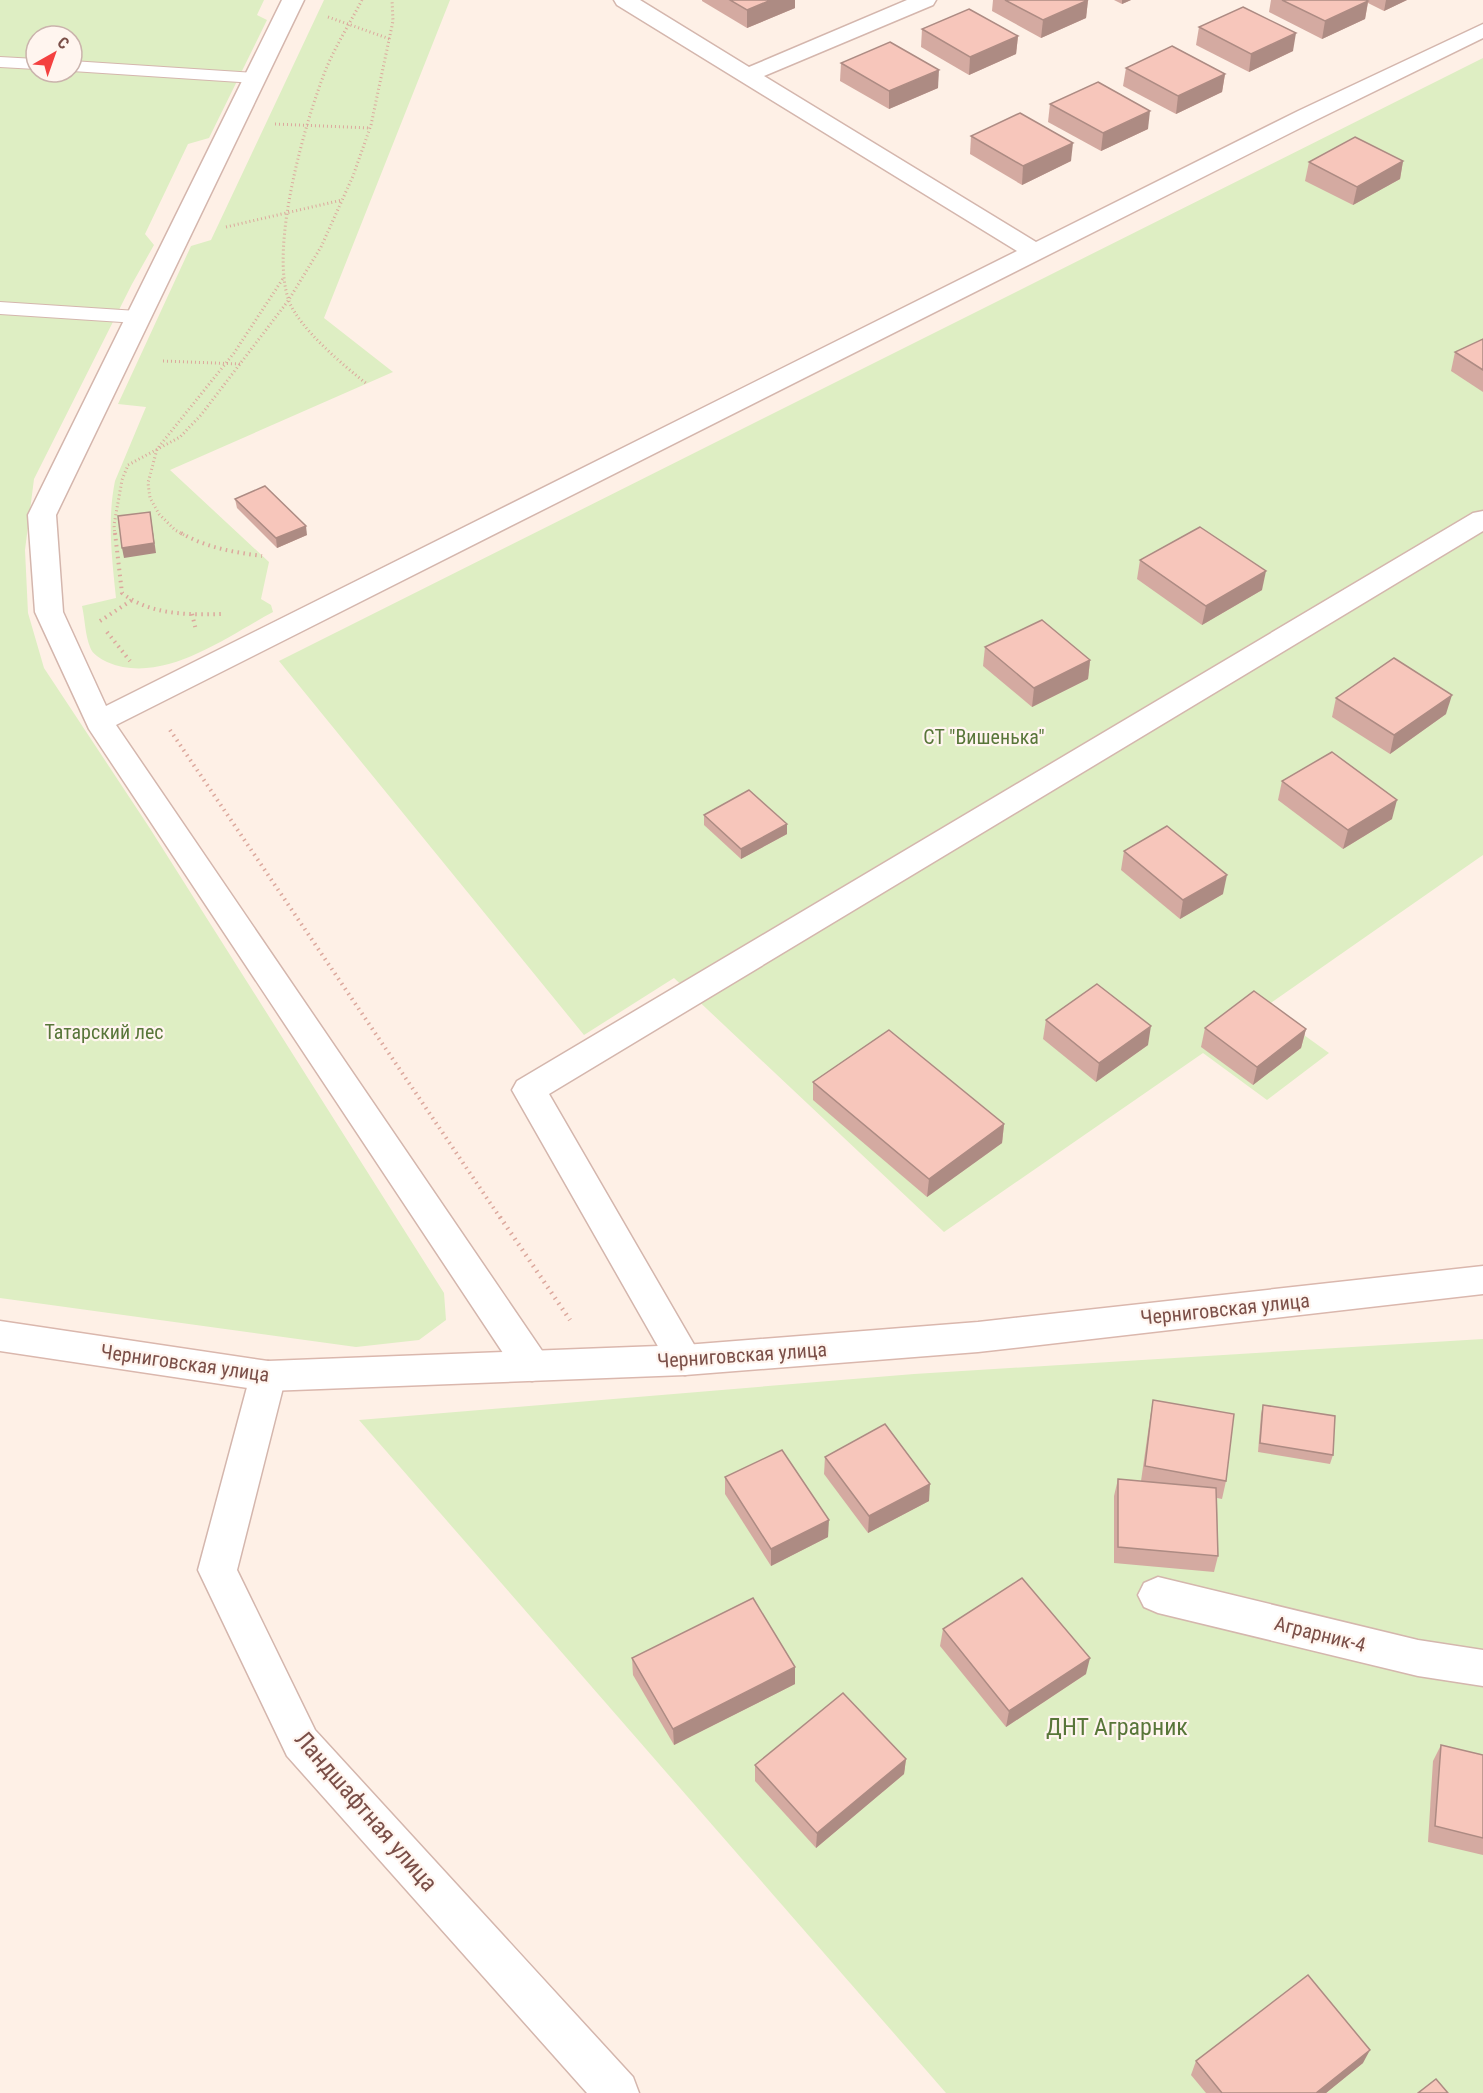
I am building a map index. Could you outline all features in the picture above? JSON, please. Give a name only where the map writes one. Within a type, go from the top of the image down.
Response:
[{"type":"street","points":[[293,0],[42,514],[49,612],[99,722],[532,1366]]},
{"type":"street","points":[[625,0],[1035,252]]},
{"type":"street","points":[[746,76],[925,0]]},
{"type":"street","points":[[99,722],[1483,30]]},
{"type":"street","points":[[685,1360],[529,1090],[1483,519]]},
{"type":"street","name":"Черниговская улица","points":[[0,1336],[268,1376],[685,1360],[978,1337],[1483,1280]]},
{"type":"street","name":"Ландшафтная улица","points":[[268,1376],[217,1570],[296,1733],[301,1743],[617,2093]]},
{"type":"street","name":"Аграрник-4","points":[[1158,1594],[1418,1658],[1483,1668]]},
{"type":"lane","points":[[0,62],[24,63]]},
{"type":"lane","points":[[84,67],[255,78]]},
{"type":"lane","points":[[0,308],[137,317]]},
{"type":"path","points":[[362,0],[325,70],[307,126],[289,212],[284,277],[288,301],[315,339],[339,363],[367,384]]},
{"type":"path","points":[[228,614],[192,614],[154,608],[132,600],[122,593],[114,525],[122,480],[128,465],[180,437],[201,415],[288,301],[321,247],[343,200],[370,128],[386,66],[393,21],[392,0]]},
{"type":"path","points":[[323,16],[390,39]]},
{"type":"path","points":[[269,124],[370,128]]},
{"type":"path","points":[[221,225],[225,227],[343,200]]},
{"type":"path","points":[[262,556],[229,552],[200,544],[175,530],[150,498],[148,483],[157,449],[225,363],[284,277]]},
{"type":"path","points":[[160,361],[241,364]]},
{"type":"path","points":[[132,600],[99,622],[130,660],[129,675],[147,698],[571,1321]]},
{"type":"path","points":[[192,614],[198,636]]},
{"type":"green space","name":"Татарский лес","points":[[0,0],[264,0],[257,15],[267,20],[209,138],[188,144],[145,234],[154,245],[34,479],[25,550],[28,613],[44,668],[149,827],[444,1293],[446,1320],[419,1340],[356,1347],[0,1298]]},
{"type":"green space","points":[[324,0],[450,0],[324,318],[393,372],[170,470],[269,562],[261,599],[271,605],[273,612],[214,645],[171,663],[150,668],[128,668],[107,662],[91,650],[82,606],[116,598],[111,540],[111,511],[115,481],[146,407],[118,404],[191,246],[211,240]]},
{"type":"green space","name":"СТ \"Вишенька\"","points":[[1483,58],[1483,855],[1265,1007],[1329,1053],[1267,1100],[1203,1053],[944,1232],[674,978],[584,1035],[279,661]]},
{"type":"green space","name":"ДНТ Аграрник","points":[[1483,1339],[1483,2093],[946,2093],[359,1420],[914,1374]]},
{"type":"building","points":[[730,0],[771,0],[747,10]]},
{"type":"building","points":[[1005,0],[1088,0],[1043,20]]},
{"type":"building","points":[[1282,0],[1366,0],[1368,1],[1325,21]]},
{"type":"building","points":[[1243,7],[1296,33],[1251,54],[1199,27]]},
{"type":"building","points":[[969,9],[1018,36],[970,57],[922,29]]},
{"type":"building","points":[[890,42],[939,70],[889,91],[841,63]]},
{"type":"building","points":[[1172,46],[1225,74],[1178,96],[1126,68]]},
{"type":"building","points":[[1098,82],[1150,111],[1103,133],[1050,104]]},
{"type":"building","points":[[1020,113],[1073,143],[1023,166],[971,136]]},
{"type":"building","points":[[1355,137],[1403,161],[1357,187],[1309,162]]},
{"type":"building","points":[[1483,339],[1483,370],[1455,352]]},
{"type":"building","points":[[265,486],[306,526],[276,538],[235,499]]},
{"type":"building","points":[[150,512],[154,543],[122,548],[118,516]]},
{"type":"building","points":[[1200,527],[1266,571],[1206,606],[1140,560]]},
{"type":"building","points":[[1042,620],[1090,660],[1034,688],[985,647]]},
{"type":"building","points":[[1394,658],[1452,695],[1394,735],[1336,698]]},
{"type":"building","points":[[1332,752],[1397,800],[1348,830],[1282,781]]},
{"type":"building","points":[[749,790],[787,824],[741,849],[704,815]]},
{"type":"building","points":[[1167,826],[1227,875],[1183,900],[1124,851]]},
{"type":"building","points":[[1097,984],[1151,1026],[1099,1063],[1046,1020]]},
{"type":"building","points":[[1254,991],[1306,1029],[1257,1067],[1205,1028]]},
{"type":"building","points":[[889,1030],[1004,1124],[929,1179],[813,1082]]},
{"type":"building","points":[[1153,1400],[1234,1414],[1226,1481],[1145,1466]]},
{"type":"building","points":[[1263,1405],[1335,1416],[1333,1455],[1260,1443]]},
{"type":"building","points":[[885,1424],[930,1484],[869,1516],[825,1457]]},
{"type":"building","points":[[782,1450],[829,1520],[771,1549],[725,1477]]},
{"type":"building","points":[[1118,1479],[1216,1488],[1218,1556],[1118,1547]]},
{"type":"building","points":[[1022,1578],[1090,1658],[1009,1711],[943,1629]]},
{"type":"building","points":[[753,1598],[795,1667],[673,1729],[632,1658]]},
{"type":"building","points":[[843,1693],[906,1759],[817,1833],[755,1765]]},
{"type":"building","points":[[1441,1745],[1483,1755],[1483,1838],[1435,1826]]},
{"type":"building","points":[[1308,1975],[1370,2050],[1316,2093],[1222,2093],[1196,2061]]},
{"type":"building","points":[[1436,2079],[1448,2093],[1418,2093]]}]
